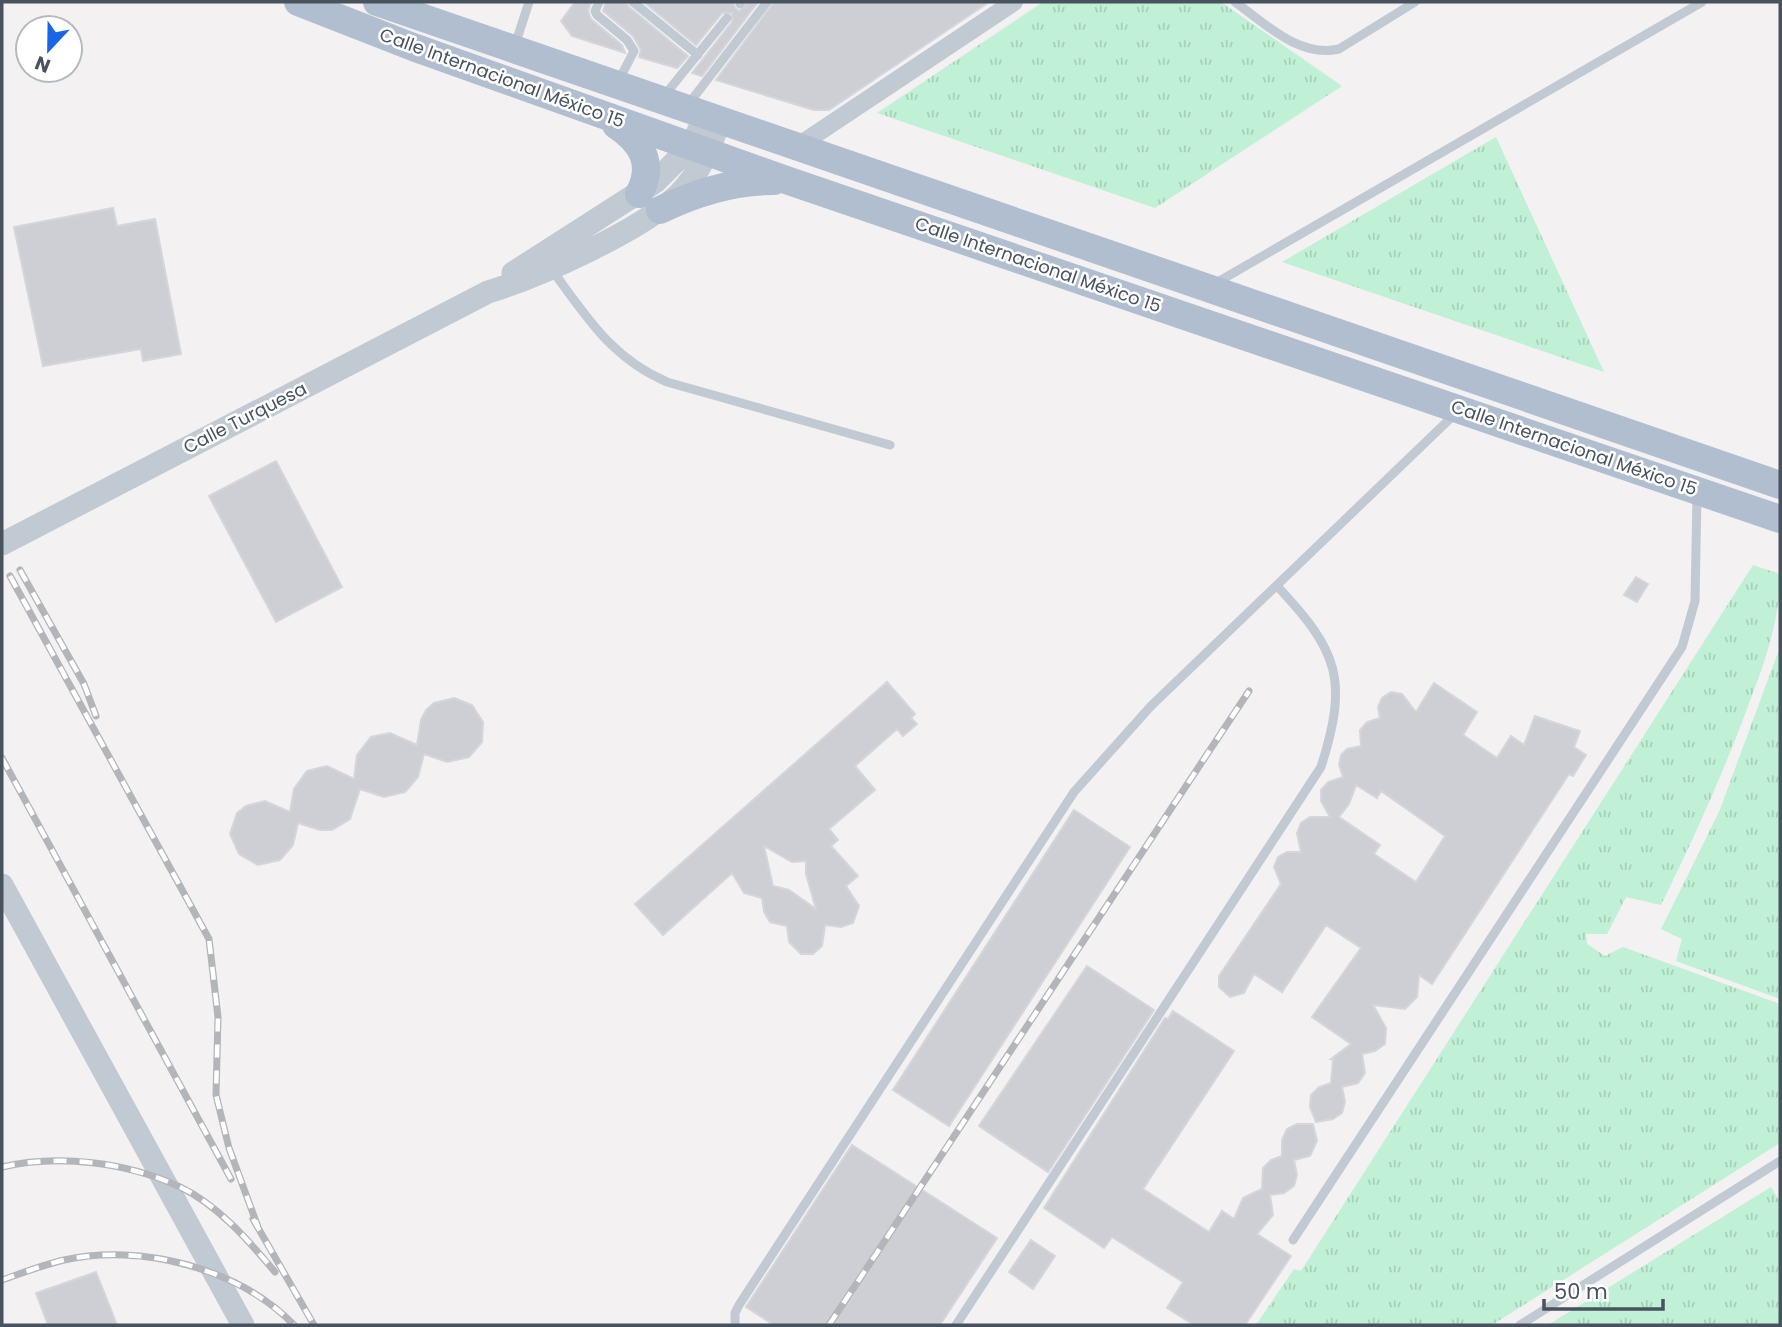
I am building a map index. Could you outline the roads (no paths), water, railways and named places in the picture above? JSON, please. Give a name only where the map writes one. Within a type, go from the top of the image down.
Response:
[{"type":"main road","name":"Calle Internacional México 15","points":[[298,2],[402,43],[789,181],[1780,519]]},
{"type":"main road","name":"Calle Internacional México 15","points":[[377,2],[1780,485]]},
{"type":"main road","points":[[590,109],[637,140],[645,153],[650,202],[690,196],[722,186],[789,181]]},
{"type":"street","points":[[798,146],[1014,2]]},
{"type":"street","name":"Calle Turquesa","points":[[2,544],[546,262],[650,202],[700,149],[694,110]]},
{"type":"street","points":[[2,885],[243,1325]]},
{"type":"lane","points":[[513,50],[529,2]]},
{"type":"lane","points":[[599,2],[595,11],[597,15],[627,40],[634,51],[617,84]]},
{"type":"lane","points":[[633,2],[698,55]]},
{"type":"lane","points":[[694,110],[767,2]]},
{"type":"lane","points":[[1235,2],[1286,38],[1314,50],[1327,52],[1339,49],[1415,2]]},
{"type":"lane","points":[[1208,288],[1702,2]]},
{"type":"lane","points":[[694,110],[698,55],[727,18]]},
{"type":"lane","points":[[546,262],[601,335],[621,357],[642,372],[667,382],[890,445]]},
{"type":"lane","points":[[735,1325],[735,1313],[739,1305],[1074,792],[1152,706],[1460,410]]},
{"type":"lane","points":[[1293,1240],[1682,647],[1695,601],[1697,490]]},
{"type":"lane","points":[[956,1325],[1321,767],[1333,718],[1336,688],[1331,663],[1325,643],[1313,625],[1277,586]]},
{"type":"lane","points":[[1520,1325],[1780,1161]]},
{"type":"railway","points":[[20,570],[84,684],[96,716]]},
{"type":"railway","points":[[10,576],[209,939],[218,1017],[216,1095],[229,1148],[258,1227]]},
{"type":"railway","points":[[829,1325],[1249,691]]},
{"type":"railway","points":[[2,758],[231,1179]]},
{"type":"railway","points":[[2,1167],[69,1161],[115,1166],[159,1178],[194,1195],[220,1214],[244,1236],[275,1272]]},
{"type":"railway","points":[[253,1219],[314,1325]]},
{"type":"railway","points":[[2,1280],[64,1260],[124,1255],[156,1258],[187,1265],[246,1288],[294,1325]]}]
